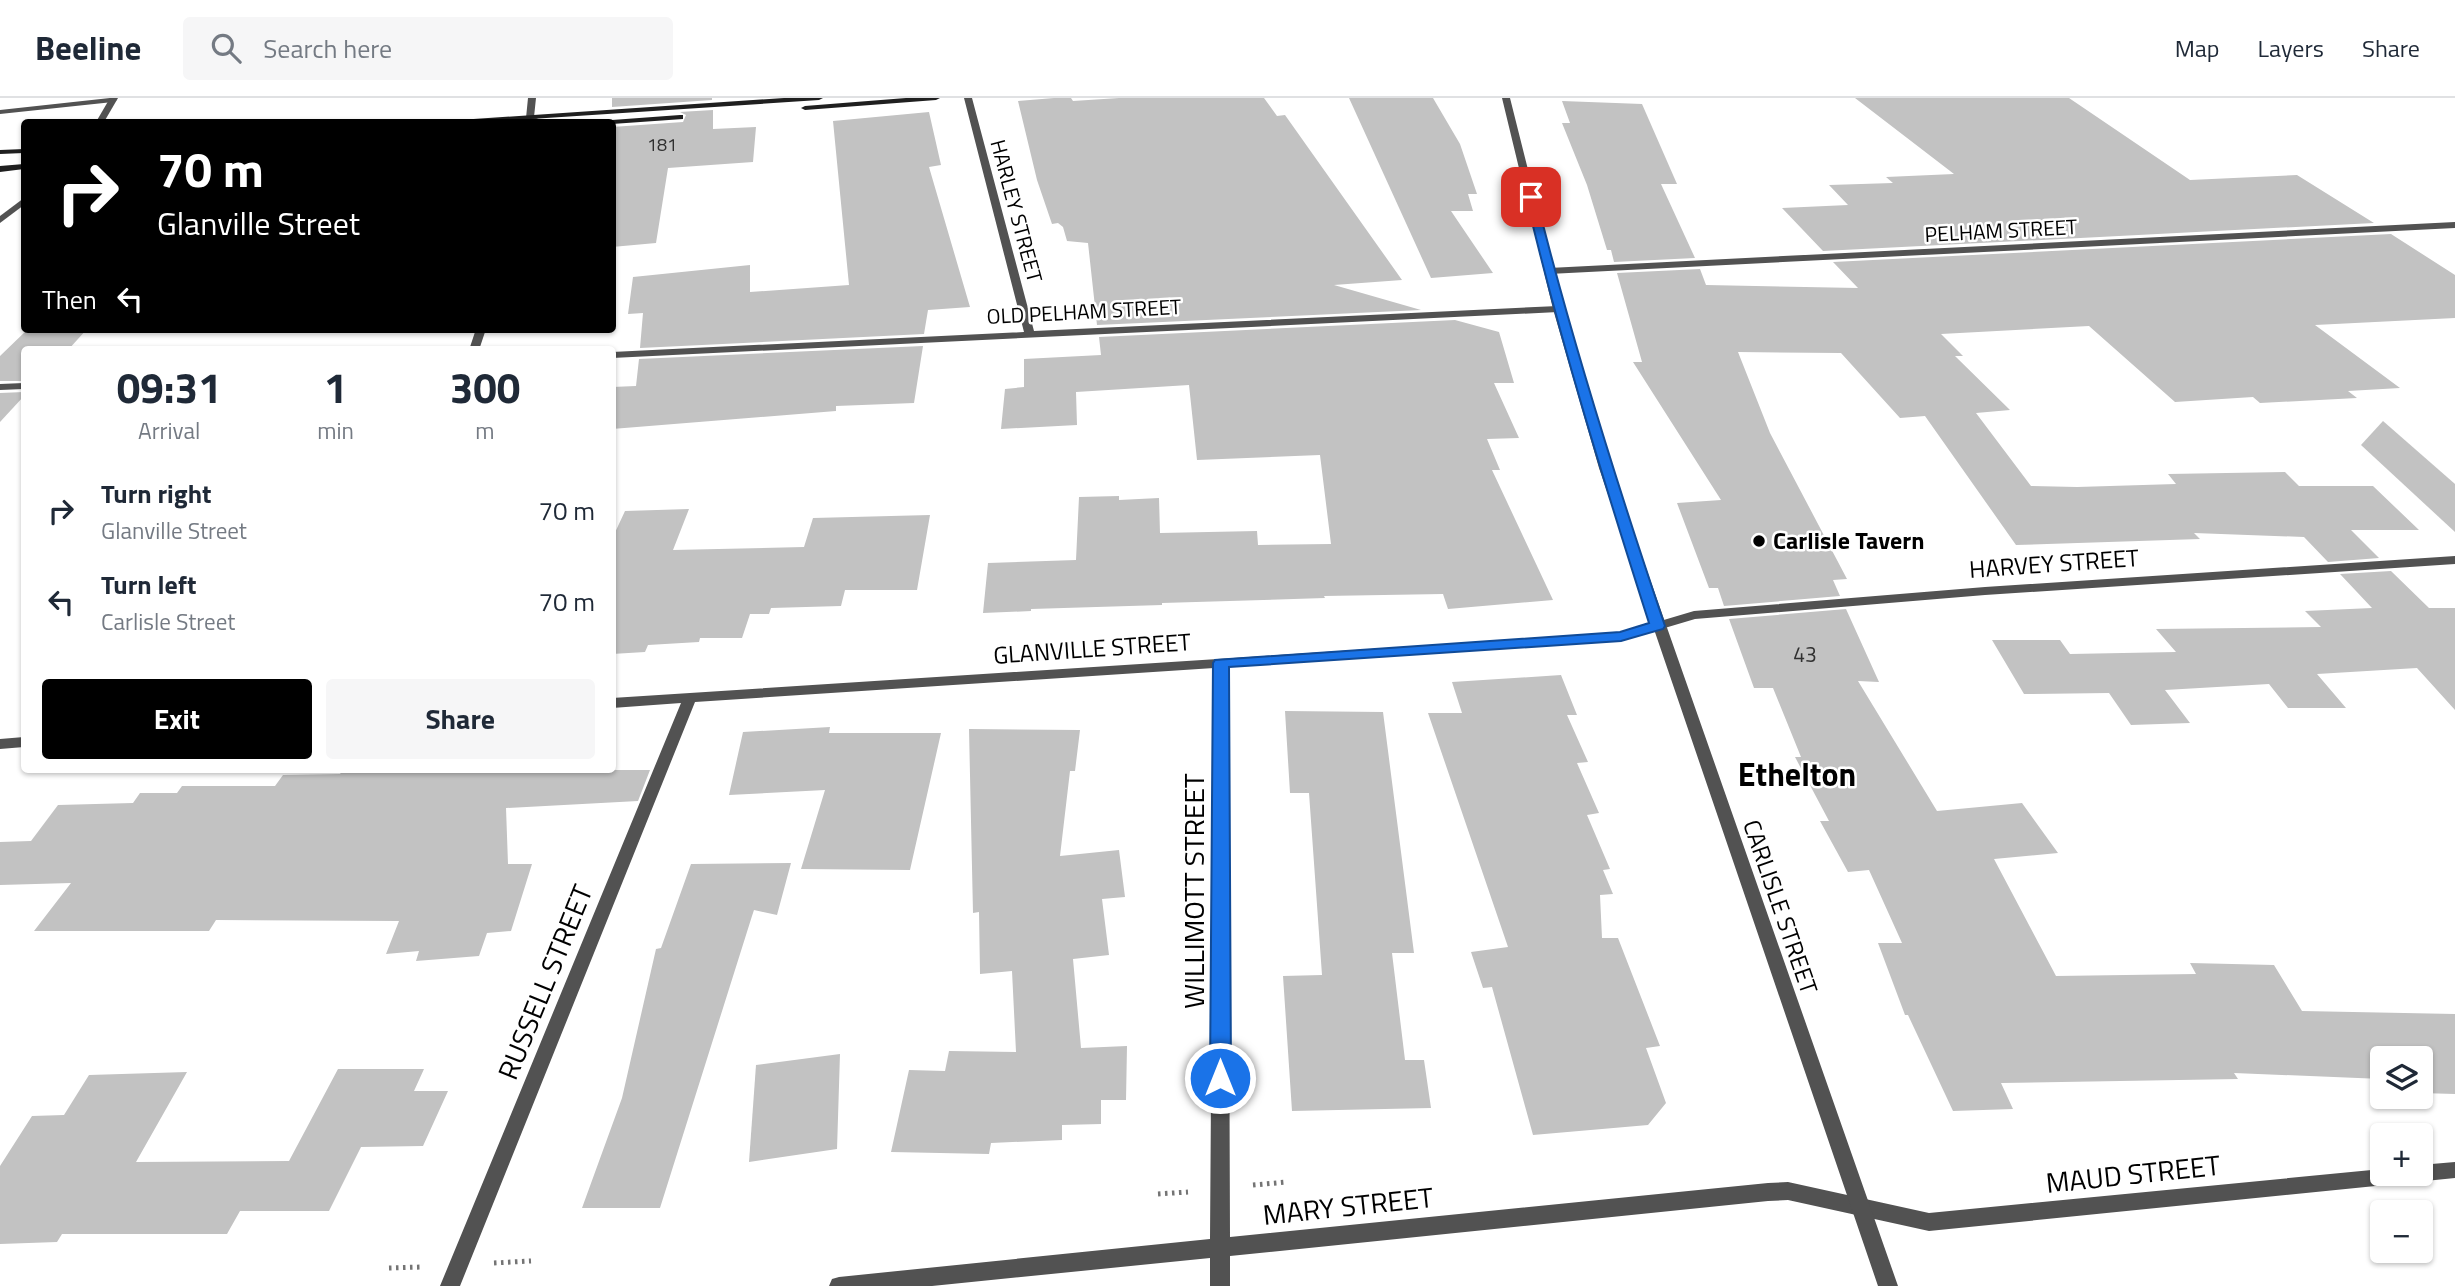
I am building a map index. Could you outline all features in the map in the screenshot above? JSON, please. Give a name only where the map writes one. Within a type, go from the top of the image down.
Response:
[{"type":"main road","points":[[512,119],[819,98]]},
{"type":"main road","points":[[616,122],[936,98]]},
{"type":"main road","points":[[0,152],[21,150]]},
{"type":"main road","points":[[0,169],[21,167]]},
{"type":"street","points":[[530,118],[532,98]]},
{"type":"street","name":"HARLEY STREET","points":[[968,98],[1029,333]]},
{"type":"street","name":"CARLISLE STREET","points":[[1506,98],[1558,309],[1605,468],[1657,626],[1888,1286]]},
{"type":"street","points":[[0,112],[113,99]]},
{"type":"street","points":[[102,119],[113,99]]},
{"type":"street","points":[[0,220],[21,203]]},
{"type":"street","name":"PELHAM STREET","points":[[1549,271],[2455,225]]},
{"type":"street","name":"OLD PELHAM STREET","points":[[616,355],[1558,309]]},
{"type":"street","points":[[0,387],[21,386]]},
{"type":"street","name":"HARVEY STREET","points":[[1657,626],[1694,614],[1984,591],[2455,560]]},
{"type":"street","name":"GLANVILLE STREET","points":[[616,703],[1621,637],[1657,626]]},
{"type":"street","name":"WILLIMOTT STREET","points":[[1220,1286],[1221,663]]},
{"type":"street","name":"RUSSELL STREET","points":[[450,1286],[690,698]]},
{"type":"street","points":[[0,744],[21,742]]},
{"type":"street","points":[[2433,1173],[2455,1170]]},
{"type":"street","name":"MAUD STREET","points":[[1861,1206],[1929,1222],[2370,1178]]},
{"type":"street","name":"MARY STREET","points":[[839,1286],[1788,1191],[1861,1206]]},
{"type":"building","points":[[612,98],[712,98],[712,100],[612,107]]},
{"type":"building","points":[[1071,98],[1073,101],[1119,98],[1264,98],[1277,116],[1285,115],[1402,280],[1334,285],[1421,310],[1097,325],[1088,243],[1067,241],[1063,227],[1058,223],[1052,224],[1037,180],[1018,101]]},
{"type":"building","points":[[1349,98],[1433,98],[1460,144],[1477,194],[1468,194],[1473,211],[1451,211],[1493,273],[1431,278]]},
{"type":"building","points":[[1855,98],[2069,98],[2190,180],[2297,175],[2374,223],[1823,251],[1782,208],[1848,205],[1829,185],[1893,183],[1886,177],[1954,174]]},
{"type":"building","points":[[1562,101],[1642,104],[1677,184],[1661,184],[1695,258],[1614,262],[1611,250],[1607,250],[1587,185],[1562,123],[1570,123]]},
{"type":"building","points":[[713,110],[713,129],[756,127],[753,162],[668,168],[656,243],[616,247],[616,127],[683,122],[686,115],[680,112],[612,116]]},
{"type":"building","points":[[929,112],[941,165],[929,167],[970,307],[928,310],[924,334],[640,348],[643,313],[628,314],[633,277],[750,265],[750,292],[849,285],[833,121]]},
{"type":"building","points":[[2391,234],[2455,275],[2455,318],[2315,325],[2400,388],[2348,391],[2357,398],[2260,403],[2253,397],[2175,402],[2089,326],[1941,334],[1963,356],[1955,356],[2010,410],[1976,413],[2031,486],[2176,484],[2168,474],[2285,472],[2299,486],[2373,486],[2419,530],[2351,530],[2379,558],[2328,562],[2304,537],[2194,533],[2200,539],[2016,545],[1925,416],[1900,418],[1841,353],[1738,352],[1770,433],[1847,579],[1833,580],[1840,596],[1724,606],[1718,588],[1709,588],[1677,503],[1721,500],[1633,362],[1642,362],[1617,273],[1700,269],[1706,285],[1858,288],[1833,262]]},
{"type":"building","points":[[1455,320],[1499,332],[1514,383],[1494,383],[1519,438],[1487,439],[1500,470],[1492,470],[1553,600],[1448,609],[1443,594],[1324,596],[1325,598],[1162,603],[983,613],[988,563],[1076,560],[1079,497],[1119,496],[1119,500],[1159,498],[1160,533],[1257,531],[1258,545],[1331,544],[1320,455],[1197,460],[1189,385],[1076,392],[1077,425],[1001,429],[1005,389],[1024,387],[1024,359],[1101,355],[1099,337]]},
{"type":"building","points":[[24,333],[83,333],[72,346],[21,346],[21,381],[0,381],[0,356]]},
{"type":"building","points":[[923,346],[914,403],[836,406],[836,411],[616,429],[616,387],[636,386],[639,359]]},
{"type":"building","points":[[21,392],[21,399],[0,422],[0,393]]},
{"type":"building","points":[[2383,421],[2455,484],[2455,532],[2361,445]]},
{"type":"building","points":[[689,509],[673,550],[804,547],[813,518],[930,515],[917,590],[845,590],[841,606],[771,608],[769,614],[750,614],[742,638],[700,638],[699,642],[648,645],[645,652],[616,654],[616,530],[625,511]]},
{"type":"building","points":[[2391,571],[2429,608],[2455,608],[2455,710],[2417,668],[2317,674],[2346,708],[2288,708],[2269,684],[2165,690],[2190,723],[2131,725],[2109,693],[2024,694],[1992,640],[2060,640],[2070,654],[2176,652],[2156,629],[2321,627],[2305,611],[2372,608],[2340,574]]},
{"type":"building","points":[[1846,609],[1879,682],[1858,681],[1937,811],[2022,803],[2058,853],[1994,859],[2056,976],[2196,974],[2190,963],[2274,965],[2302,1011],[2455,1014],[2455,1094],[2433,1093],[2433,1046],[2370,1046],[2370,1079],[2234,1073],[2238,1079],[2001,1083],[2013,1109],[1953,1111],[1908,1015],[1905,1015],[1878,943],[1902,943],[1869,870],[1848,872],[1820,821],[1829,821],[1795,757],[1801,757],[1773,688],[1754,688],[1729,619]]},
{"type":"building","points":[[1561,675],[1577,715],[1567,715],[1588,762],[1577,763],[1599,813],[1587,815],[1610,869],[1603,870],[1613,894],[1600,895],[1602,938],[1618,938],[1660,1046],[1646,1048],[1666,1103],[1648,1125],[1533,1135],[1492,987],[1483,988],[1471,952],[1508,947],[1428,713],[1462,713],[1452,682]]},
{"type":"building","points":[[1285,711],[1383,712],[1414,953],[1392,953],[1405,1060],[1424,1060],[1431,1108],[1292,1111],[1283,976],[1322,975],[1309,793],[1290,793]]},
{"type":"building","points":[[830,727],[829,733],[941,733],[910,870],[801,869],[825,790],[729,795],[743,732]]},
{"type":"building","points":[[969,729],[1080,730],[1075,771],[1070,771],[1060,856],[1119,850],[1125,897],[1102,899],[1109,955],[1073,959],[1081,1048],[1127,1046],[1126,1100],[1101,1100],[1101,1124],[1062,1125],[1062,1140],[991,1143],[989,1154],[891,1152],[909,1070],[945,1071],[949,1051],[1016,1052],[1012,971],[980,974],[979,912],[973,913]]},
{"type":"building","points":[[616,770],[650,770],[638,801],[506,808],[508,864],[532,864],[511,931],[487,933],[479,956],[416,961],[419,951],[386,954],[399,921],[216,920],[209,931],[34,931],[71,883],[0,885],[0,842],[31,841],[58,805],[133,803],[140,793],[177,793],[182,786],[275,786],[283,775],[616,773]]},
{"type":"building","points":[[791,863],[777,915],[754,910],[660,1208],[582,1208],[622,1098],[656,949],[661,948],[691,864]]},
{"type":"building","points":[[840,1054],[837,1149],[749,1162],[756,1065]]},
{"type":"building","points":[[338,1069],[424,1069],[414,1091],[448,1091],[423,1146],[361,1147],[329,1211],[240,1211],[227,1234],[62,1234],[57,1242],[0,1244],[0,1166],[32,1116],[64,1115],[89,1075],[187,1072],[136,1162],[289,1161]]},
{"type":"place","name":"Carlisle Tavern","points":[[1759,541]]},
{"type":"district","name":"Ethelton","points":[[1797,775]]},
{"type":"route","points":[[1220,1078],[1221,663],[1621,637],[1657,626],[1605,468],[1558,309],[1531,197]]}]
